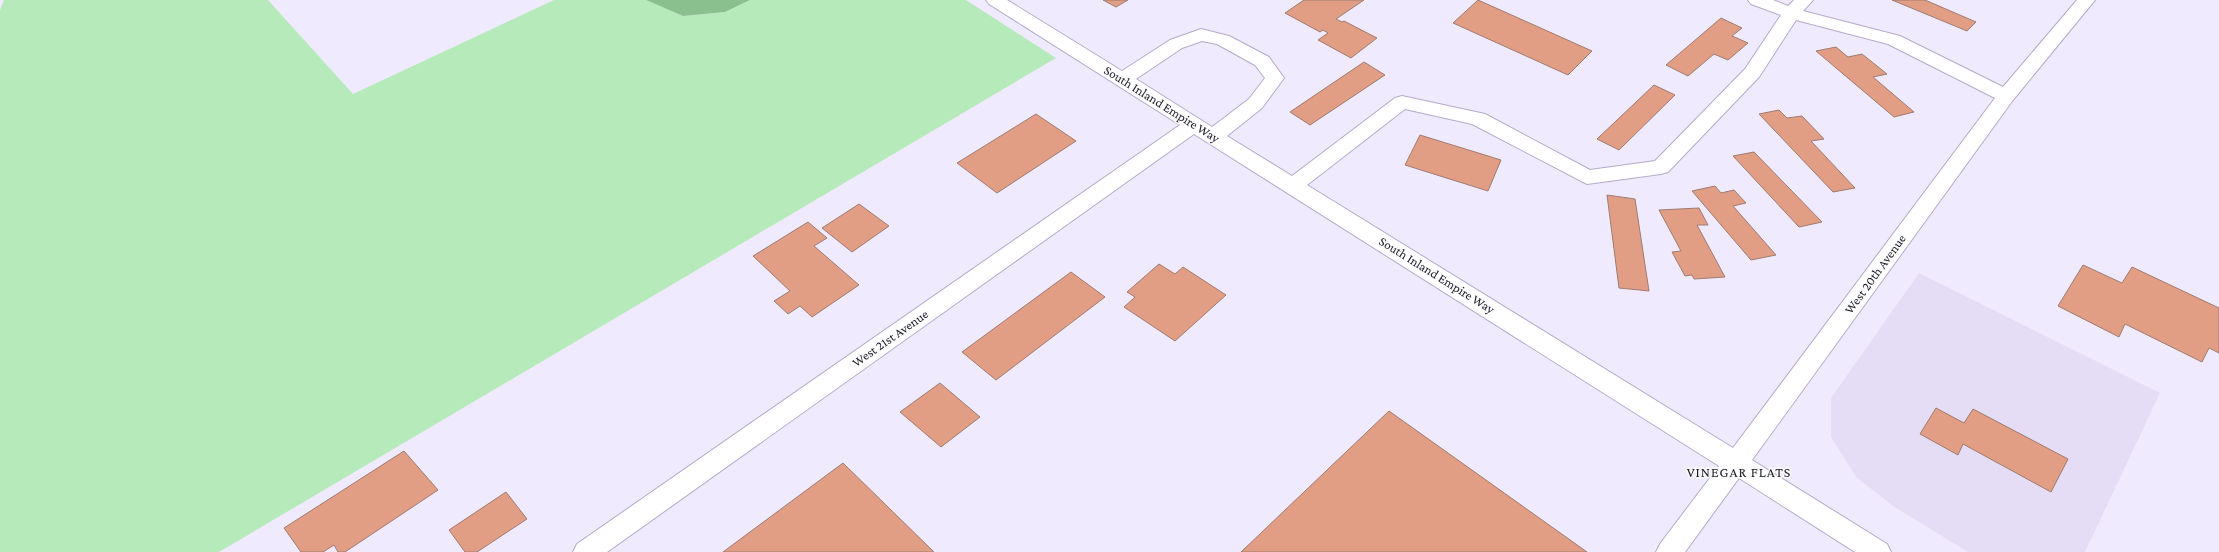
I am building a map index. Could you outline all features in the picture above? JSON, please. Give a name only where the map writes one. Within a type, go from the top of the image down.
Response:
[{"type":"street","name":"South Inland Empire Way","points":[[995,0],[1878,552]]},
{"type":"street","points":[[1757,0],[1798,7],[1894,40],[2006,96]]},
{"type":"street","name":"West 20th Avenue","points":[[1668,552],[1736,463],[2006,96],[2086,0]]},
{"type":"street","points":[[1293,185],[1402,102],[1478,119],[1587,177],[1661,167],[1752,73],[1798,7]]},
{"type":"street","points":[[1122,80],[1176,44],[1201,35],[1223,40],[1262,61],[1275,78],[1267,92],[1247,112],[1213,136]]},
{"type":"street","name":"West 21st Avenue","points":[[586,552],[1194,124]]},
{"type":"shaded area","points":[[1919,273],[2160,393],[2085,552],[1968,552],[1893,506],[1856,477],[1831,437],[1831,398]]},
{"type":"green space","points":[[4,0],[268,0],[353,94],[554,0],[646,0],[683,16],[725,12],[750,0],[966,0],[1056,58],[219,552],[0,552],[0,10]]},
{"type":"green space","points":[[646,0],[750,0],[725,12],[683,16]]},
{"type":"building","points":[[1103,0],[1128,0],[1116,7]]},
{"type":"building","points":[[1304,0],[1364,0],[1336,19],[1342,22],[1344,21],[1377,38],[1351,58],[1318,40],[1328,33],[1323,30],[1320,32],[1285,13]]},
{"type":"building","points":[[1478,0],[1592,51],[1568,75],[1453,23]]},
{"type":"building","points":[[1892,0],[1925,0],[1976,22],[1967,31]]},
{"type":"building","points":[[1721,18],[1742,28],[1732,36],[1748,43],[1728,60],[1714,54],[1688,76],[1666,65]]},
{"type":"building","points":[[1836,47],[1848,57],[1862,54],[1887,74],[1873,77],[1914,112],[1894,117],[1816,51]]},
{"type":"building","points":[[1364,62],[1385,75],[1310,125],[1290,112]]},
{"type":"building","points":[[1654,85],[1675,95],[1619,150],[1597,139]]},
{"type":"building","points":[[1779,110],[1787,118],[1802,116],[1824,139],[1811,141],[1855,188],[1833,192],[1759,114]]},
{"type":"building","points":[[1036,114],[1076,141],[997,193],[957,163]]},
{"type":"building","points":[[1420,135],[1501,160],[1488,191],[1405,165]]},
{"type":"building","points":[[1754,152],[1822,222],[1799,227],[1733,156]]},
{"type":"building","points":[[1715,186],[1721,193],[1734,190],[1746,203],[1733,206],[1776,255],[1751,260],[1692,191]]},
{"type":"building","points":[[1607,195],[1635,199],[1649,291],[1619,288]]},
{"type":"building","points":[[859,204],[889,226],[852,252],[822,228]]},
{"type":"building","points":[[1699,208],[1708,225],[1697,225],[1725,277],[1694,279],[1692,275],[1685,276],[1672,252],[1681,251],[1659,210]]},
{"type":"building","points":[[808,222],[827,238],[814,246],[859,285],[812,317],[800,306],[788,314],[774,301],[790,291],[753,256]]},
{"type":"building","points":[[1159,264],[1175,274],[1183,267],[1226,295],[1175,341],[1124,307],[1135,297],[1127,292]]},
{"type":"building","points":[[2083,265],[2122,283],[2132,267],[2219,308],[2219,353],[2209,348],[2202,362],[2125,324],[2119,337],[2058,306]]},
{"type":"building","points":[[1071,272],[1105,297],[996,380],[962,352]]},
{"type":"building","points":[[940,383],[980,417],[941,447],[900,412]]},
{"type":"building","points":[[1936,408],[1964,423],[1973,409],[2068,459],[2051,492],[1963,444],[1958,455],[1920,434]]},
{"type":"building","points":[[1389,411],[1587,552],[1241,552]]},
{"type":"building","points":[[404,451],[438,490],[345,552],[338,552],[334,545],[323,552],[301,552],[284,528]]},
{"type":"building","points":[[843,463],[934,552],[723,552]]},
{"type":"building","points":[[506,492],[527,519],[477,552],[465,552],[449,530]]},
{"type":"district","name":"VINEGAR FLATS","points":[[1739,472]]}]
